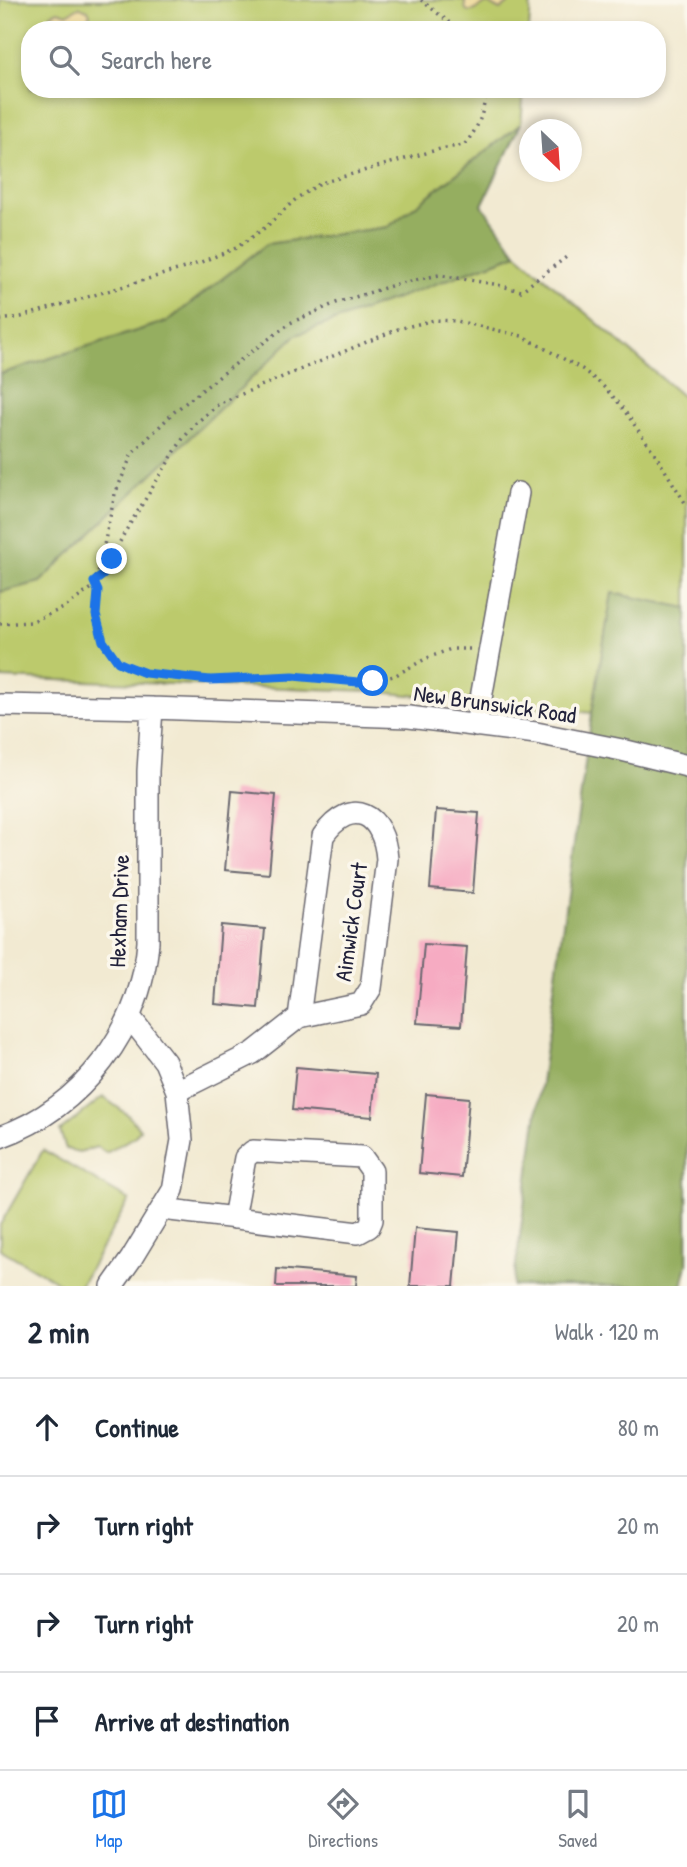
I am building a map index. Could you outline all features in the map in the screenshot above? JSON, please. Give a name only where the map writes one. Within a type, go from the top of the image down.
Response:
[{"type":"street","points":[[476,726],[517,493]]},
{"type":"street","name":"New Brunswick Road","points":[[0,705],[409,717],[548,736],[687,766]]},
{"type":"street","name":"Hexham Drive","points":[[0,1137],[47,1115],[65,1102],[111,1051],[138,998],[146,968],[148,942],[148,771],[152,708]]},
{"type":"street","name":"Aimwick Court","points":[[177,1091],[253,1054],[299,1017],[361,1004],[370,988],[387,859],[386,847],[378,828],[366,814],[344,815],[331,824],[323,836],[299,1017]]},
{"type":"street","points":[[112,1286],[173,1190],[182,1140],[177,1091],[164,1062],[130,1017]]},
{"type":"street","points":[[162,1209],[234,1218],[358,1233],[369,1227],[372,1220],[372,1171],[362,1157],[253,1151],[245,1158],[234,1218]]},
{"type":"path","points":[[422,0],[448,21]]},
{"type":"path","points":[[0,320],[47,310],[202,261],[236,248],[266,227],[297,198],[321,183],[440,149],[464,145],[476,132],[486,98]]},
{"type":"path","points":[[0,624],[30,622],[64,608],[86,593],[98,573],[115,494],[132,454],[174,412],[290,323],[336,303],[397,284],[439,275],[521,291],[569,255]]},
{"type":"path","points":[[94,582],[103,575],[125,531],[182,440],[219,402],[398,328],[434,320],[457,321],[522,336],[582,369],[619,403],[687,506]]},
{"type":"path","points":[[94,582],[98,591],[96,615],[103,641],[118,662],[145,673],[210,680],[293,676],[373,681],[394,676],[427,658],[451,649],[462,649]]},
{"type":"green space","points":[[0,0],[531,0],[530,21],[21,21],[21,98],[523,98],[519,126],[388,227],[267,244],[168,321],[0,374]]},
{"type":"green space","points":[[519,126],[482,205],[517,254],[296,335],[40,582],[0,592],[0,374],[168,321],[267,244],[388,227]]},
{"type":"green space","points":[[517,254],[687,400],[687,608],[612,593],[592,713],[369,691],[0,678],[0,592],[40,582],[296,335]]},
{"type":"green space","points":[[612,593],[687,608],[687,1264],[682,1286],[513,1286],[592,713]]},
{"type":"green space","points":[[103,1097],[127,1114],[140,1129],[135,1136],[106,1153],[97,1147],[79,1152],[66,1149],[60,1131]]},
{"type":"green space","points":[[43,1150],[129,1200],[80,1286],[64,1286],[0,1249],[0,1225]]},
{"type":"sand","points":[[465,0],[509,0],[509,3],[500,10],[487,3],[473,11],[467,11]]},
{"type":"sand","points":[[79,7],[88,10],[90,15],[86,21],[52,21],[51,14],[58,11],[67,14]]},
{"type":"building","points":[[232,791],[276,795],[269,874],[225,870]]},
{"type":"building","points":[[436,810],[479,813],[473,893],[430,889]]},
{"type":"building","points":[[221,925],[265,929],[258,1008],[215,1004]]},
{"type":"building","points":[[424,944],[467,947],[461,1026],[417,1023]]},
{"type":"building","points":[[296,1067],[376,1074],[372,1117],[292,1110]]},
{"type":"building","points":[[426,1094],[469,1098],[462,1177],[419,1173]]},
{"type":"building","points":[[415,1228],[459,1232],[454,1286],[410,1286]]},
{"type":"building","points":[[277,1269],[357,1276],[356,1286],[276,1286]]},
{"type":"route","points":[[112,559],[103,575],[94,582],[98,591],[96,615],[103,641],[118,662],[145,673],[210,680],[293,676],[373,681]]}]
